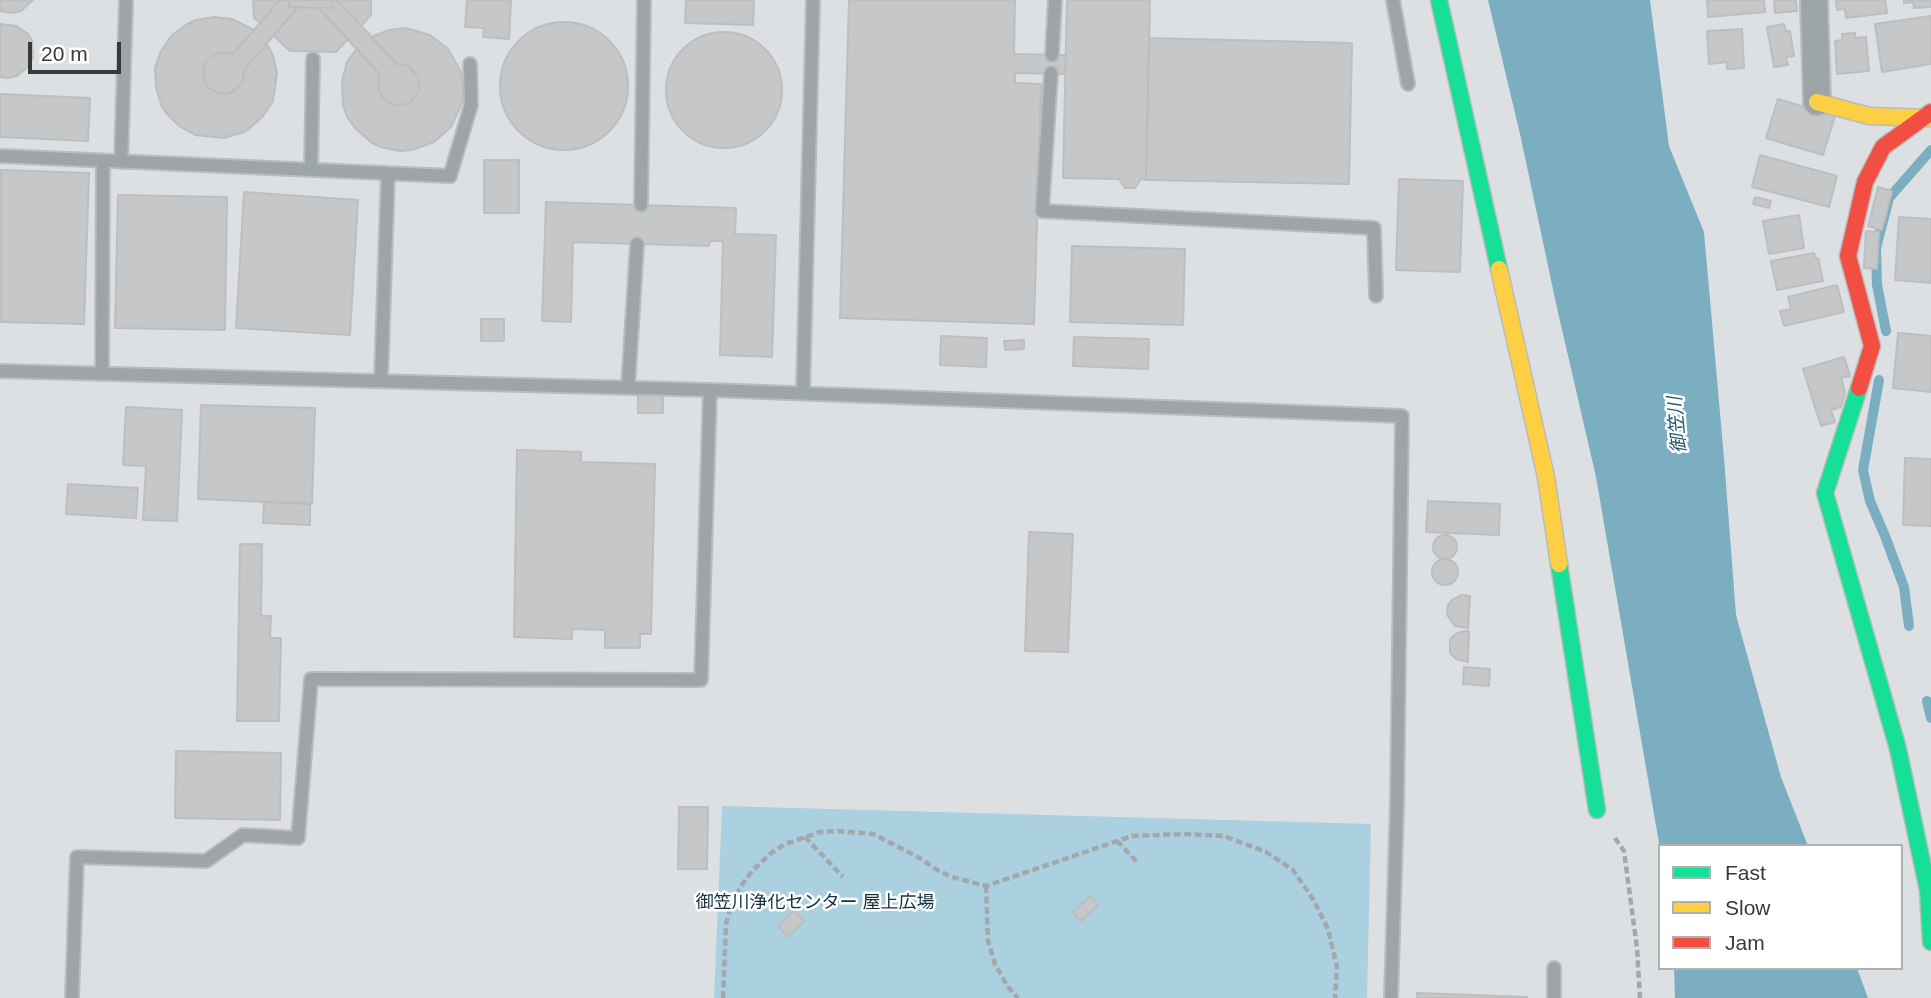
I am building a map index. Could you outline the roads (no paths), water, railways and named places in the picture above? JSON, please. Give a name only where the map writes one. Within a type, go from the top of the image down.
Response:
[{"type":"street","points":[[1438,0],[1546,477],[1597,810]]},
{"type":"street","points":[[1814,0],[1817,102],[1869,117],[1929,116]]},
{"type":"street","points":[[1929,116],[1883,147],[1865,181],[1848,257],[1872,346],[1825,493],[1898,749],[1928,890],[1931,942]]},
{"type":"lane","points":[[121,162],[126,0]]},
{"type":"lane","points":[[641,205],[644,0]]},
{"type":"lane","points":[[803,393],[813,0]]},
{"type":"lane","points":[[1052,55],[1055,0]]},
{"type":"lane","points":[[1393,0],[1408,84]]},
{"type":"lane","points":[[311,170],[313,59]]},
{"type":"lane","points":[[0,156],[450,176],[471,106],[470,64]]},
{"type":"lane","points":[[1051,74],[1042,211],[1374,228],[1376,296]]},
{"type":"lane","points":[[102,373],[103,161]]},
{"type":"lane","points":[[381,381],[388,173]]},
{"type":"lane","points":[[628,388],[637,244]]},
{"type":"lane","points":[[0,371],[710,390],[1402,416],[1397,804],[1391,998]]},
{"type":"lane","points":[[72,998],[76,857],[206,861],[243,835],[298,838],[311,679],[701,680],[710,390]]},
{"type":"lane","points":[[1554,968],[1554,998]]},
{"type":"water","name":"御笠川","points":[[1488,0],[1650,0],[1669,146],[1704,232],[1736,615],[1781,777],[1807,844],[1659,844],[1596,477]]},
{"type":"water","points":[[1674,970],[1858,970],[1868,998],[1675,998]]},
{"type":"waterway","points":[[1886,331],[1877,285],[1876,248],[1889,198],[1931,150]]},
{"type":"waterway","points":[[1879,380],[1863,470],[1870,501],[1904,587],[1909,626]]},
{"type":"waterway","points":[[1927,701],[1931,718]]},
{"type":"park label","name":"御笠川浄化センター 屋上広場","points":[[815,903]]}]
